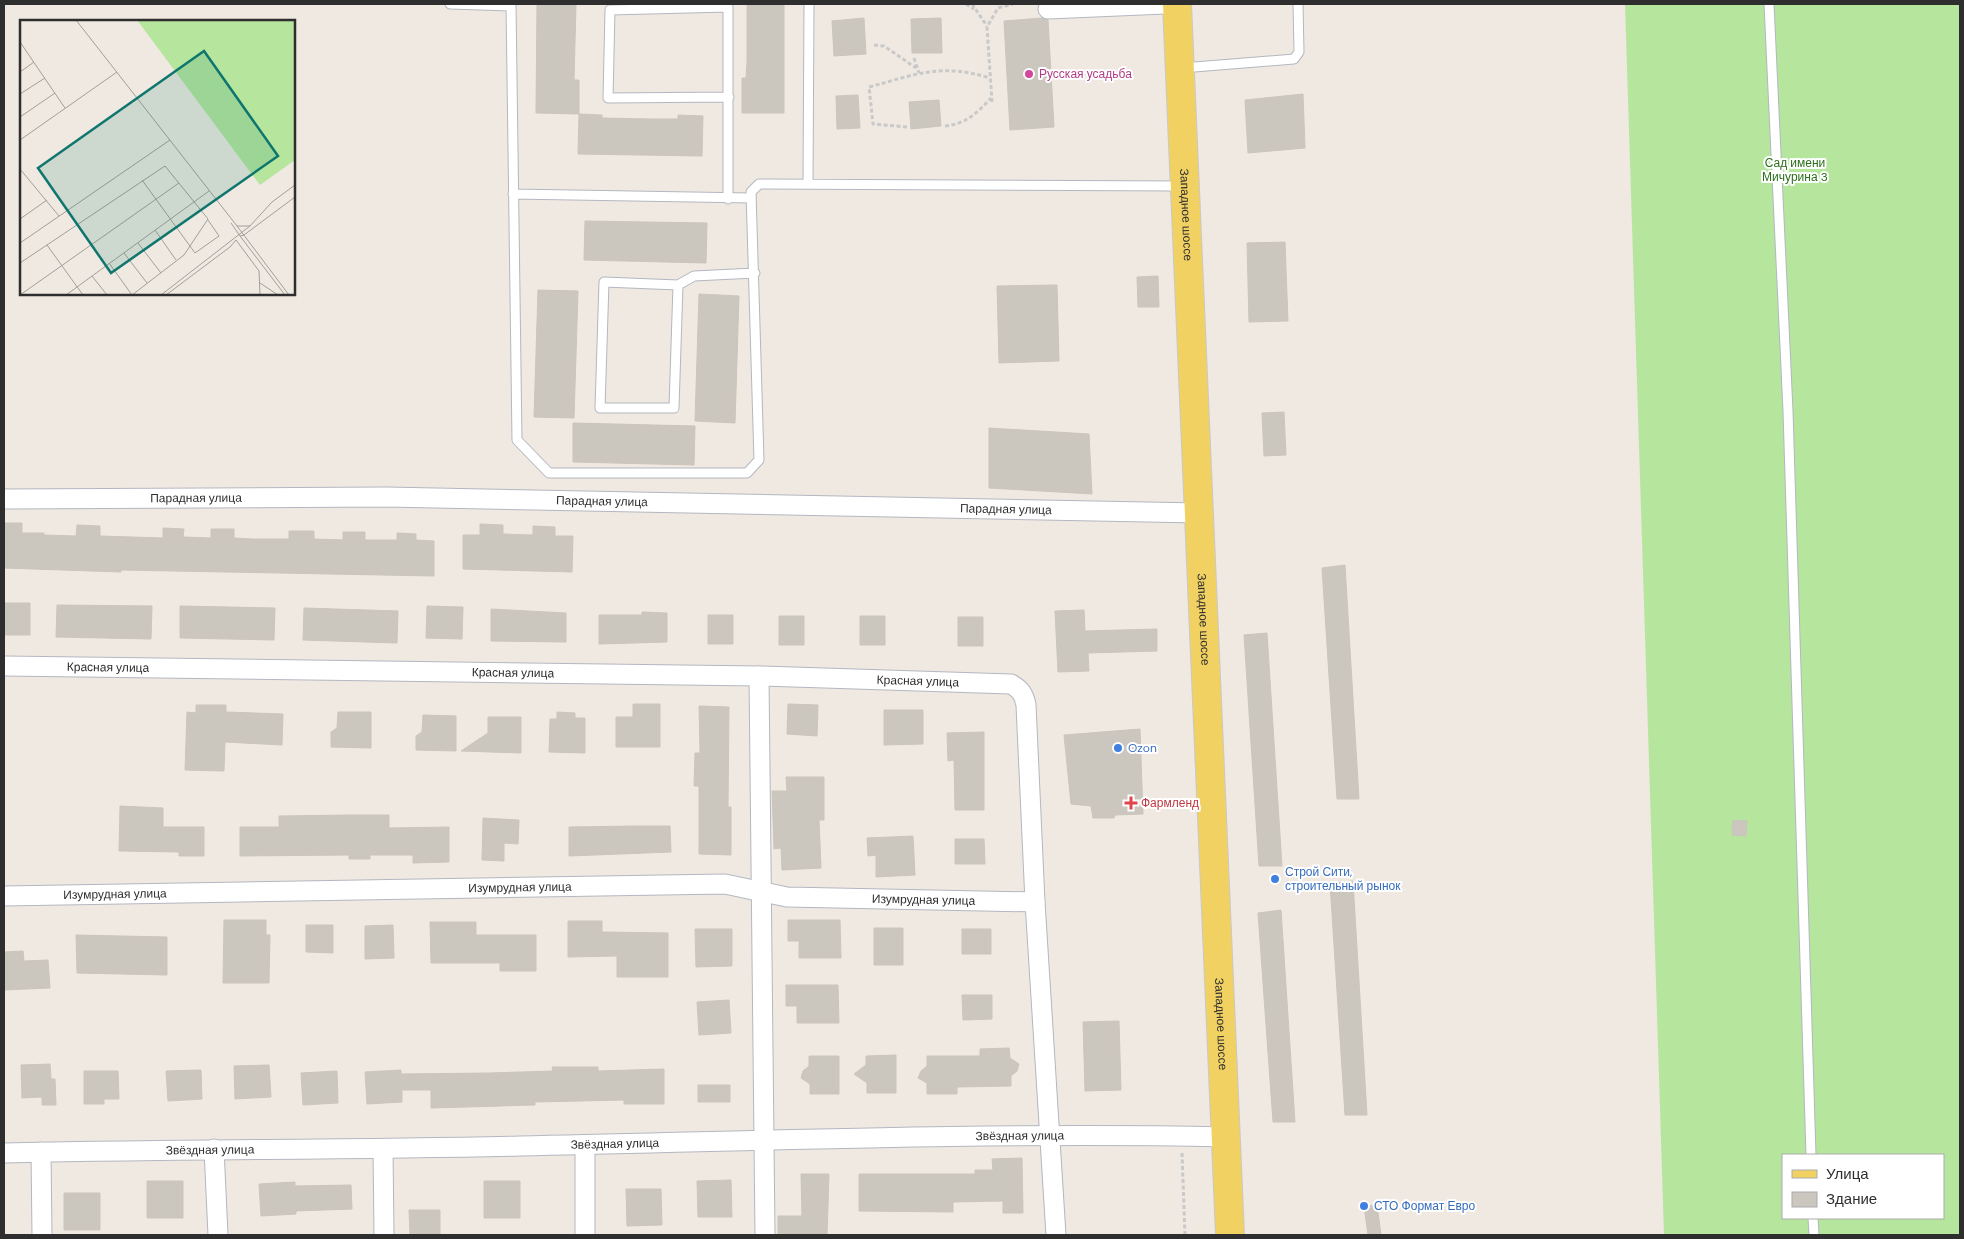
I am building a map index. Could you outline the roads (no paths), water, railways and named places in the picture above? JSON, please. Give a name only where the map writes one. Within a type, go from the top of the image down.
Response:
[{"type":"main road","name":"Западное шоссе","points":[[1177,4],[1230,1235]]},
{"type":"street","points":[[1048,9],[1091,5],[1165,4]]},
{"type":"street","name":"Парадная улица","points":[[4,499],[386,497],[1199,513]]},
{"type":"street","name":"Красная улица","points":[[4,666],[759,676],[1011,684],[1019,689],[1026,704],[1035,902]]},
{"type":"street","points":[[759,676],[765,1235]]},
{"type":"street","name":"Изумрудная улица","points":[[4,896],[725,884],[788,897],[1035,902]]},
{"type":"street","points":[[1035,902],[1056,1235]]},
{"type":"street","name":"Звёздная улица","points":[[4,1153],[214,1149],[383,1149],[763,1140],[1227,1137]]},
{"type":"street","points":[[585,1145],[585,1235]]},
{"type":"street","points":[[214,1149],[218,1235]]},
{"type":"street","points":[[383,1149],[384,1235]]},
{"type":"street","points":[[41,1152],[42,1235]]},
{"type":"lane","points":[[450,4],[511,5],[516,440],[549,473],[747,473],[759,460],[755,273],[751,192],[759,184],[1184,186]]},
{"type":"lane","points":[[808,183],[809,4]]},
{"type":"lane","points":[[1180,68],[1294,59],[1299,52],[1298,4]]},
{"type":"lane","points":[[1769,4],[1788,412],[1811,1154]]},
{"type":"lane","points":[[728,198],[729,97],[728,5],[610,10],[608,98],[729,97]]},
{"type":"lane","points":[[514,194],[752,198]]},
{"type":"lane","points":[[678,285],[674,408],[600,408],[604,282],[678,285],[694,276],[755,273]]},
{"type":"lane","points":[[1813,1219],[1814,1235]]},
{"type":"place","name":"Русская усадьба","points":[[1029,74]]},
{"type":"place","name":"Ozon","points":[[1118,748]]},
{"type":"place","name":"Фармленд","points":[[1131,803]]},
{"type":"place","name":"Строй Сити, строительный рынок","points":[[1275,879]]},
{"type":"place","name":"СТО Формат Евро","points":[[1364,1206]]},
{"type":"park label","name":"Сад имени Мичурина 3","points":[[1795,170]]}]
